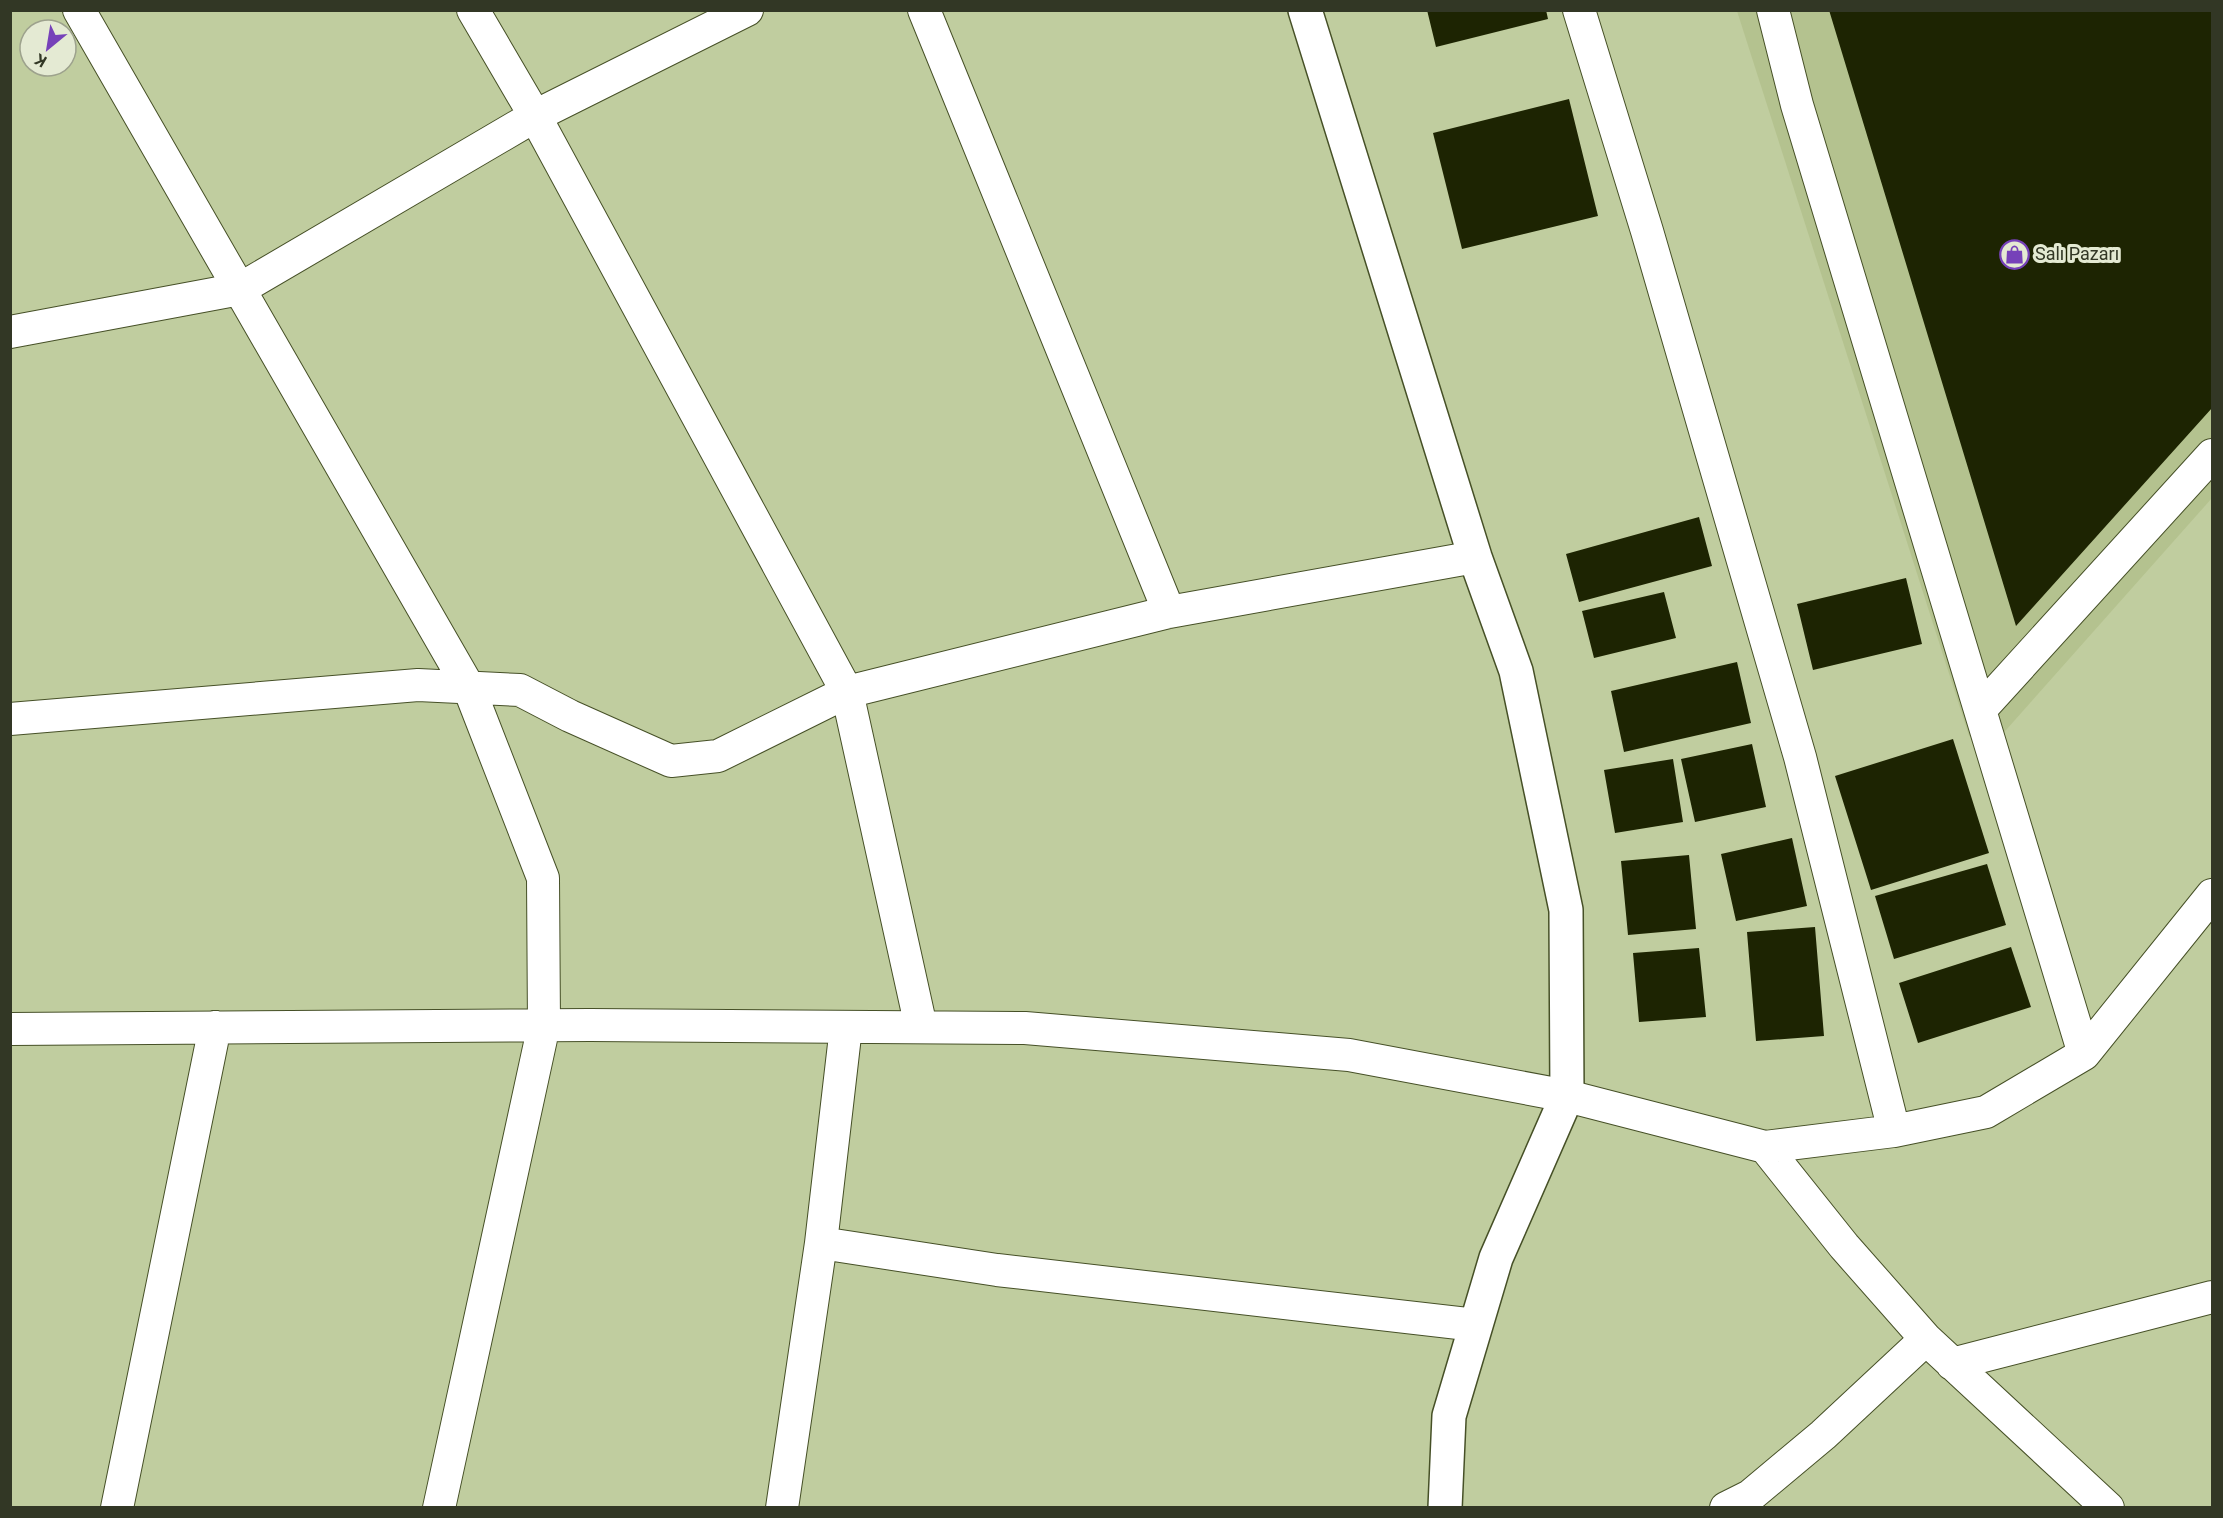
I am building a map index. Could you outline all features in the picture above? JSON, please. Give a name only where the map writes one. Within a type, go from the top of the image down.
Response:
[{"type":"street","points":[[79,10],[469,688],[543,878],[544,1025],[439,1508]]},
{"type":"street","points":[[473,10],[535,116],[847,692],[921,1027]]},
{"type":"street","points":[[10,332],[240,289],[535,116],[747,10]]},
{"type":"street","points":[[924,10],[1168,612]]},
{"type":"street","points":[[1305,10],[1474,557],[1516,671],[1566,910],[1567,1096],[1497,1258],[1449,1416],[1445,1508]]},
{"type":"street","points":[[1579,10],[1647,231],[1800,757],[1894,1131]]},
{"type":"street","points":[[1773,10],[1797,105],[2084,1054]]},
{"type":"street","points":[[1980,710],[2212,455]]},
{"type":"street","points":[[10,719],[418,685],[520,690],[570,716],[671,761],[718,756],[847,692],[1168,612],[1474,557]]},
{"type":"street","points":[[10,1029],[544,1025],[1025,1028],[1349,1055],[1567,1096],[1765,1147],[1894,1131],[1986,1112],[2084,1054],[2212,895]]},
{"type":"street","points":[[782,1508],[821,1243],[846,1027]]},
{"type":"street","points":[[117,1508],[215,1028]]},
{"type":"street","points":[[1765,1147],[1844,1246],[1926,1339],[2108,1508]]},
{"type":"street","points":[[821,1243],[997,1270],[1476,1325]]},
{"type":"street","points":[[1952,1364],[2212,1297]]},
{"type":"street","points":[[1726,1508],[1750,1496],[1823,1435],[1926,1339]]},
{"type":"shaded area","name":"Salı Pazarı","points":[[1737,11],[2212,11],[2212,498],[1991,747],[1969,736]]},
{"type":"building","points":[[1427,10],[1546,10],[1548,19],[1436,47]]},
{"type":"building","name":"Salı Pazarı","points":[[1829,10],[2212,10],[2212,408],[2016,626]]},
{"type":"building","points":[[1569,99],[1598,216],[1462,249],[1433,133]]},
{"type":"building","points":[[1699,517],[1712,566],[1579,602],[1566,554]]},
{"type":"building","points":[[1906,578],[1922,644],[1813,670],[1797,604]]},
{"type":"building","points":[[1664,592],[1676,638],[1594,658],[1582,611]]},
{"type":"building","points":[[1737,662],[1751,723],[1624,752],[1611,691]]},
{"type":"building","points":[[1953,739],[1989,853],[1871,890],[1835,776]]},
{"type":"building","points":[[1752,744],[1766,807],[1695,822],[1681,759]]},
{"type":"building","points":[[1673,759],[1683,822],[1615,833],[1604,770]]},
{"type":"building","points":[[1792,838],[1807,906],[1736,921],[1721,854]]},
{"type":"building","points":[[1689,855],[1696,929],[1628,935],[1621,861]]},
{"type":"building","points":[[1987,864],[2006,925],[1894,959],[1875,896]]},
{"type":"building","points":[[1815,927],[1824,1036],[1756,1041],[1747,932]]},
{"type":"building","points":[[2011,947],[2031,1007],[1918,1043],[1899,983]]},
{"type":"building","points":[[1699,948],[1706,1017],[1639,1022],[1633,953]]},
{"type":"place","name":"Salı Pazarı","points":[[2014,254]]}]
